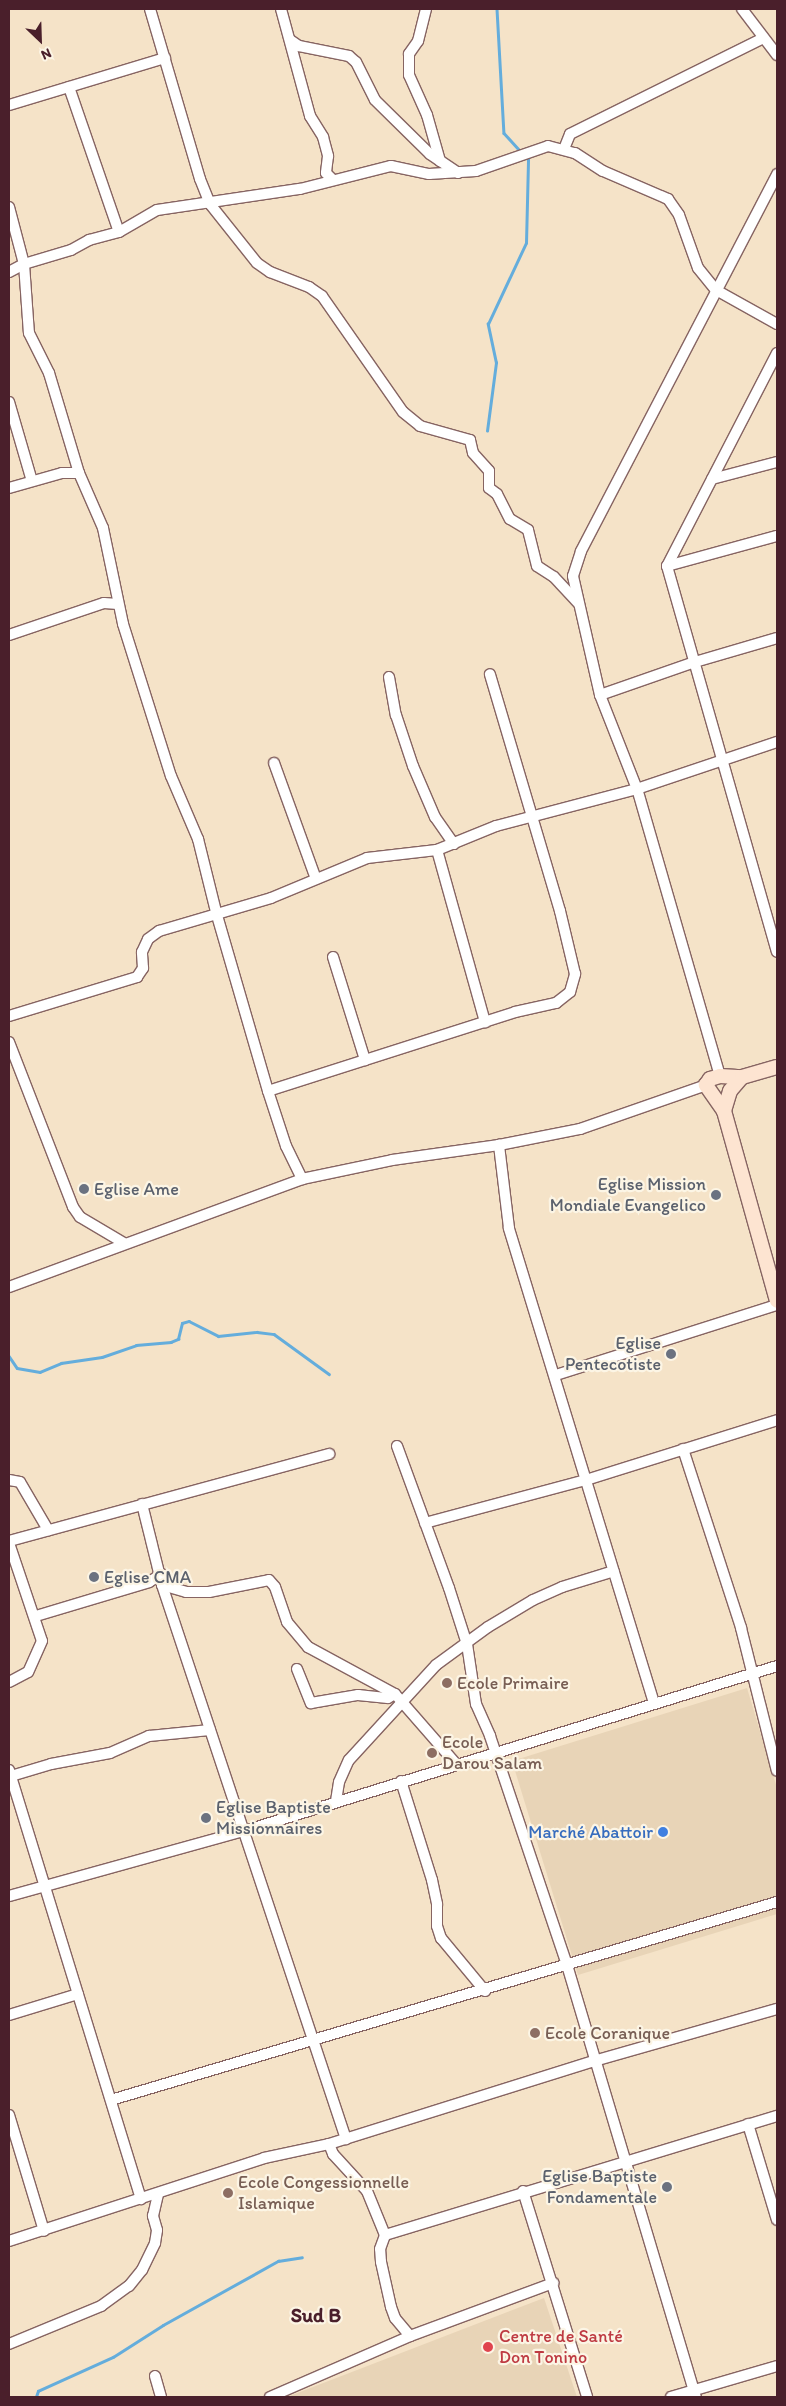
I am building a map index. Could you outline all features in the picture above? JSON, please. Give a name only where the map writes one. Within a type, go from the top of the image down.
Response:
[{"type":"street","points":[[150,9],[210,204],[257,263],[270,272],[309,287],[322,296],[402,412],[420,426],[470,440],[473,453],[490,471],[489,488],[497,494],[510,519],[528,530],[537,566],[554,577],[578,603]]},
{"type":"street","points":[[281,9],[310,116],[325,147],[326,173],[333,180]]},
{"type":"street","points":[[426,9],[418,41],[409,54],[409,75],[427,115],[440,161]]},
{"type":"street","points":[[742,9],[777,55]]},
{"type":"street","points":[[564,149],[570,134],[763,38]]},
{"type":"street","points":[[290,40],[299,46],[349,56],[356,62],[375,100],[440,161],[458,173]]},
{"type":"street","points":[[9,105],[165,58]]},
{"type":"street","points":[[69,87],[119,232]]},
{"type":"street","points":[[9,272],[24,264],[119,232],[158,210],[210,204],[300,189],[399,166],[429,174],[476,171],[540,147],[564,149],[642,190],[668,200],[679,215],[698,268],[716,290],[777,324]]},
{"type":"street","points":[[720,1076],[637,789],[600,695],[578,603],[574,576],[581,551],[777,174]]},
{"type":"street","points":[[9,207],[24,264],[29,332],[49,373],[78,473],[102,528],[118,604],[171,776],[198,839],[216,912],[268,1091],[286,1146],[302,1179]]},
{"type":"street","points":[[777,353],[667,566],[775,937],[777,952]]},
{"type":"street","points":[[9,402],[32,481]]},
{"type":"street","points":[[712,479],[777,462]]},
{"type":"street","points":[[9,488],[62,473],[78,473]]},
{"type":"street","points":[[667,566],[777,536]]},
{"type":"street","points":[[9,635],[104,604],[118,604]]},
{"type":"street","points":[[600,695],[695,662],[777,638]]},
{"type":"street","points":[[268,1091],[485,1022],[556,1003],[565,998],[574,982],[575,974],[560,911],[490,674]]},
{"type":"street","points":[[389,677],[396,714],[413,766],[435,817],[454,844]]},
{"type":"street","points":[[9,1016],[137,977],[143,968],[142,952],[148,939],[158,931],[216,912],[271,898],[367,858],[437,850],[496,826],[637,789],[777,742]]},
{"type":"street","points":[[274,763],[316,879]]},
{"type":"street","points":[[437,850],[485,1022]]},
{"type":"street","points":[[333,957],[365,1060]]},
{"type":"street","points":[[9,1042],[73,1207],[80,1217],[124,1243]]},
{"type":"street","points":[[9,1287],[124,1243],[302,1179],[392,1160],[499,1145],[580,1129],[706,1085],[720,1076],[742,1077],[777,1067]]},
{"type":"street","points":[[724,1111],[730,1090],[742,1077]]},
{"type":"street","points":[[706,1085],[724,1111],[777,1300]]},
{"type":"street","points":[[499,1145],[509,1228],[556,1375],[654,1703]]},
{"type":"street","points":[[556,1375],[777,1304]]},
{"type":"street","points":[[425,1523],[586,1480],[777,1420]]},
{"type":"street","points":[[397,1446],[466,1644],[476,1704],[490,1736],[494,1754],[567,1965],[594,2061],[695,2394]]},
{"type":"street","points":[[683,1448],[727,1580],[777,1771]]},
{"type":"street","points":[[9,1682],[28,1672],[42,1646],[36,1616],[9,1542],[329,1454]]},
{"type":"street","points":[[9,1480],[20,1482],[48,1530]]},
{"type":"street","points":[[142,1504],[162,1574],[162,1585],[346,2139]]},
{"type":"street","points":[[336,1801],[339,1782],[349,1760],[398,1697],[436,1665],[533,1600],[562,1587],[614,1570]]},
{"type":"street","points":[[36,1616],[149,1582],[162,1574]]},
{"type":"street","points":[[162,1585],[186,1592],[209,1592],[269,1580],[275,1587],[287,1622],[308,1647],[398,1697],[457,1765]]},
{"type":"street","points":[[9,1896],[244,1831],[777,1666]]},
{"type":"street","points":[[297,1669],[311,1703],[358,1695],[398,1697]]},
{"type":"street","points":[[141,2199],[10,1773],[110,1753],[149,1736],[210,1730]]},
{"type":"street","points":[[401,1781],[432,1880],[437,1926],[448,1949],[484,1991]]},
{"type":"street","points":[[111,2100],[484,1991],[777,1902]]},
{"type":"street","points":[[9,2015],[78,1994]]},
{"type":"street","points":[[9,2241],[264,2158],[329,2144],[594,2061],[777,2009]]},
{"type":"street","points":[[9,2115],[44,2231]]},
{"type":"street","points":[[385,2235],[524,2191],[777,2116]]},
{"type":"street","points":[[748,2124],[777,2220]]},
{"type":"street","points":[[329,2144],[333,2154],[367,2191],[385,2235],[380,2250],[381,2262],[394,2318],[410,2336]]},
{"type":"street","points":[[524,2191],[587,2397]]},
{"type":"street","points":[[9,2344],[101,2306],[129,2286],[142,2270],[156,2243],[157,2230],[153,2216],[158,2194]]},
{"type":"street","points":[[270,2397],[410,2336],[553,2283]]},
{"type":"street","points":[[671,2397],[695,2394],[777,2366]]},
{"type":"street","points":[[155,2376],[161,2397]]},
{"type":"shaded area","points":[[747,1688],[777,1788],[777,1914],[578,1975],[512,1761]]},
{"type":"shaded area","name":"Centre de Santé Don Tonino","points":[[544,2298],[577,2397],[287,2397]]},
{"type":"waterway","points":[[497,9],[504,133],[521,152]]},
{"type":"waterway","points":[[487,431],[496,363],[488,324],[526,243],[528,160],[525,156]]},
{"type":"waterway","points":[[9,1356],[17,1368],[40,1372],[61,1363],[102,1357],[136,1345],[171,1342],[178,1339],[182,1323],[189,1321],[218,1336],[257,1332],[274,1334],[329,1374]]},
{"type":"waterway","points":[[36,2397],[38,2391],[113,2357],[163,2325],[278,2261],[302,2257]]},
{"type":"place","name":"Eglise Ame","points":[[84,1189]]},
{"type":"place","name":"Eglise Mission Mondiale Evangelico","points":[[716,1195]]},
{"type":"place","name":"Eglise Pentecotiste","points":[[671,1354]]},
{"type":"place","name":"Eglise CMA","points":[[94,1577]]},
{"type":"place","name":"Ecole Primaire","points":[[447,1683]]},
{"type":"place","name":"Ecole Darou Salam","points":[[432,1753]]},
{"type":"place","name":"Eglise Baptiste Missionnaires","points":[[206,1818]]},
{"type":"place","name":"Marché Abattoir","points":[[663,1832]]},
{"type":"place","name":"Ecole Coranique","points":[[535,2033]]},
{"type":"place","name":"Eglise Baptiste Fondamentale","points":[[667,2187]]},
{"type":"place","name":"Ecole Congessionnelle Islamique","points":[[228,2193]]},
{"type":"place","name":"Centre de Santé Don Tonino","points":[[488,2347]]},
{"type":"district","name":"Sud B","points":[[316,2315]]}]
